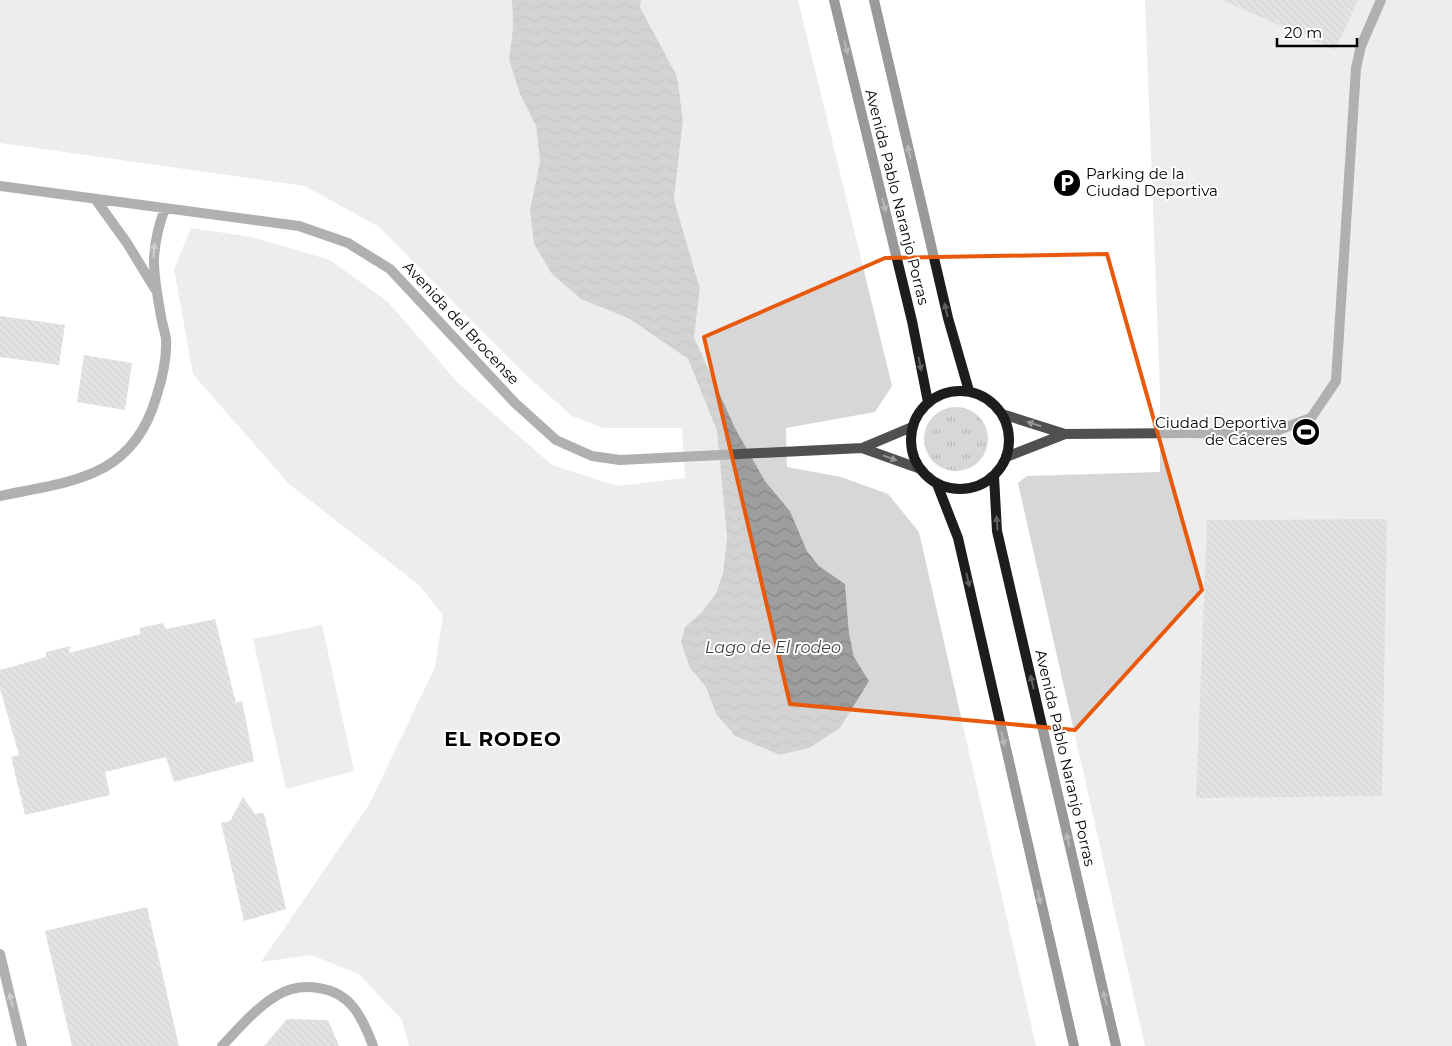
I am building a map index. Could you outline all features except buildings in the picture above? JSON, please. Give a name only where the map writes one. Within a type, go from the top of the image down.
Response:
[{"type":"main road","name":"Avenida Pablo Naranjo Porras","points":[[834,0],[912,321],[928,402]]},
{"type":"main road","name":"Avenida Pablo Naranjo Porras","points":[[874,0],[948,318],[968,391]]},
{"type":"main road","points":[[937,484],[966,489],[994,476],[1006,457],[1010,435],[1002,414],[988,399],[968,391],[947,392],[928,402],[912,426],[910,448],[918,468],[937,484],[958,538],[1074,1046]]},
{"type":"main road","name":"Avenida Pablo Naranjo Porras","points":[[994,476],[997,532],[1116,1046]]},
{"type":"street","points":[[1002,414],[1065,434],[1191,433],[1265,435],[1311,418],[1336,381],[1356,68],[1361,46],[1381,0]]},
{"type":"street","name":"Avenida del Brocense","points":[[0,186],[299,226],[348,243],[390,269],[515,403],[556,440],[592,456],[620,460],[862,448],[918,468]]},
{"type":"street","points":[[96,200],[127,243],[158,292]]},
{"type":"street","points":[[0,496],[76,480],[119,459],[137,438],[152,414],[160,385],[166,339],[153,267],[154,243],[165,208]]},
{"type":"street","name":"Avenida del Brocense","points":[[862,448],[912,426]]},
{"type":"street","points":[[1006,457],[1065,434]]},
{"type":"street","points":[[0,954],[22,1046]]},
{"type":"street","points":[[222,1046],[275,996],[291,988],[306,986],[338,996],[352,1006],[365,1025],[373,1046]]},
{"type":"highlighted area","points":[[1107,254],[1202,590],[1075,730],[790,704],[704,337],[885,258]]},
{"type":"green space","points":[[0,0],[512,0],[513,27],[509,60],[520,94],[536,126],[540,161],[530,210],[581,299],[630,319],[688,359],[717,431],[727,538],[723,573],[716,593],[702,613],[685,627],[690,668],[706,687],[716,714],[735,736],[781,755],[809,748],[869,681],[854,657],[849,633],[845,584],[819,566],[807,551],[790,511],[765,481],[735,428],[694,337],[700,289],[674,199],[683,120],[677,76],[640,7],[641,0],[798,0],[892,386],[875,412],[786,428],[787,467],[841,477],[888,494],[919,532],[1036,1046],[409,1046],[402,1020],[359,974],[311,955],[261,962],[369,805],[435,667],[443,615],[419,585],[289,484],[193,374],[174,269],[191,228],[252,237],[330,260],[388,302],[457,382],[552,465],[617,486],[685,478],[682,428],[603,428],[572,416],[527,376],[379,227],[305,186],[0,143]]},
{"type":"green space","name":"Ciudad Deportiva de Cáceres","points":[[1145,0],[1452,0],[1452,1046],[1145,1046],[1018,483],[1027,476],[1160,472],[1160,392]]},
{"type":"green space","points":[[956,407],[974,413],[982,421],[988,439],[982,457],[974,465],[956,471],[938,465],[930,457],[924,439],[930,421],[938,413]]},
{"type":"green space","points":[[322,625],[354,771],[286,789],[253,639]]},
{"type":"water","name":"Lago de El rodeo","points":[[512,0],[641,0],[640,7],[677,76],[683,120],[674,199],[700,289],[694,337],[735,428],[765,481],[790,511],[807,551],[819,566],[845,584],[849,633],[854,657],[869,681],[840,728],[809,748],[780,755],[735,736],[716,714],[706,687],[690,668],[681,642],[685,627],[702,612],[716,593],[723,573],[727,538],[717,431],[688,359],[630,319],[581,299],[552,274],[534,244],[530,210],[540,161],[536,126],[520,94],[509,60],[513,27]]},
{"type":"place","name":"Parking de la Ciudad Deportiva","points":[[1067,183]]},
{"type":"place","name":"Ciudad Deportiva de Cáceres","points":[[1306,432]]},
{"type":"district","name":"EL RODEO","points":[[503,739]]}]
